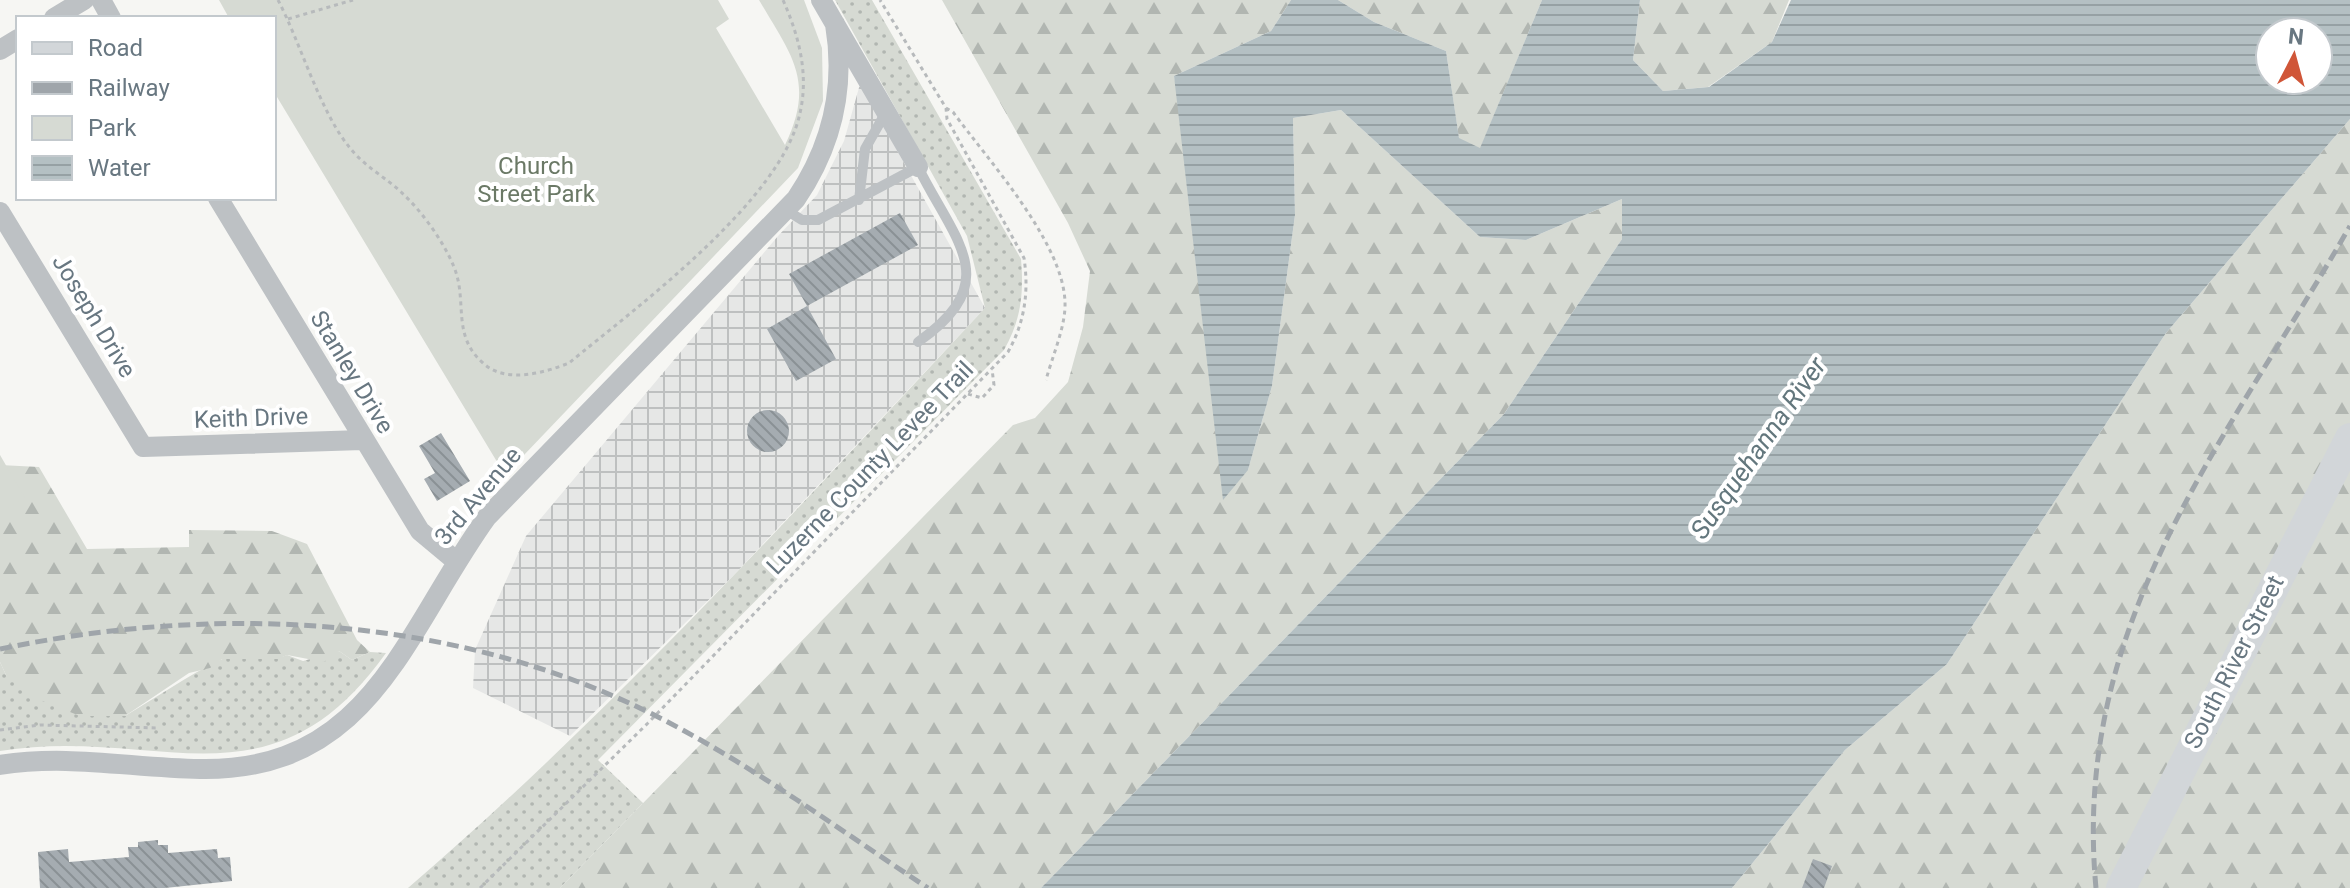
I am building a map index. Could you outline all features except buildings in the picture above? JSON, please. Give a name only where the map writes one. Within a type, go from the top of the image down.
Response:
[{"type":"main road","name":"South River Street","points":[[2125,879],[2350,438]]},
{"type":"street","points":[[57,16],[84,0]]},
{"type":"street","points":[[821,0],[918,167]]},
{"type":"street","name":"3rd Avenue","points":[[0,765],[56,759],[182,768],[269,762],[318,742],[351,717],[375,691],[456,561],[510,492],[786,210],[810,178],[830,135],[841,74],[835,24]]},
{"type":"street","name":"Stanley Drive","points":[[219,200],[420,531],[456,561]]},
{"type":"street","name":"Joseph Drive","points":[[0,212],[143,447]]},
{"type":"street","name":"Keith Drive","points":[[143,447],[362,440]]},
{"type":"lane","points":[[859,200],[865,149],[886,112]]},
{"type":"lane","points":[[786,210],[802,220],[818,220],[918,167],[959,248],[967,281],[966,292],[949,319],[918,342]]},
{"type":"path","points":[[278,0],[337,129],[351,149],[402,192],[454,266],[460,294],[459,319],[468,345],[494,372],[513,375],[551,371],[569,363],[740,212],[777,167],[795,133],[803,93],[798,33],[783,0]]},
{"type":"path","points":[[288,19],[353,0]]},
{"type":"path","name":"Luzerne County Levee Trail","points":[[480,888],[648,723],[992,369],[1008,352],[1018,334],[1028,283],[1024,258],[947,119],[946,108],[880,0]]},
{"type":"path","points":[[946,108],[953,112],[1032,221],[1056,261],[1066,303],[1046,380]]},
{"type":"path","points":[[967,394],[982,398],[994,385],[992,369]]},
{"type":"path","points":[[0,730],[40,725],[159,728]]},
{"type":"shaded area","points":[[860,84],[985,308],[731,578],[570,736],[473,688],[475,650],[526,536],[778,236],[817,195],[844,141]]},
{"type":"green space","name":"Church Street Park","points":[[219,0],[718,0],[729,19],[716,28],[785,145],[799,103],[799,85],[789,53],[759,0],[804,0],[822,48],[823,101],[798,168],[505,475],[276,95],[276,16],[228,16]]},
{"type":"green space","points":[[835,0],[872,0],[1021,259],[1020,306],[1010,339],[1004,350],[598,760],[643,803],[560,888],[408,888],[559,751],[632,679],[985,308],[967,236]]},
{"type":"green space","points":[[942,0],[1291,0],[1271,31],[1174,76],[1248,470],[1272,386],[1295,215],[1293,118],[1341,110],[1480,237],[1526,240],[1622,199],[1622,239],[1504,414],[1041,888],[560,888],[1013,425],[1035,418],[1068,382],[1083,327],[1090,271],[1068,223]]},
{"type":"green space","points":[[1338,0],[1542,0],[1480,149],[1459,139],[1446,51],[1374,22]]},
{"type":"green space","points":[[1640,0],[1789,0],[1772,42],[1708,87],[1663,91],[1633,60]]},
{"type":"green space","points":[[2350,119],[2350,888],[1732,888],[1845,750],[1947,664],[2166,333]]},
{"type":"green space","points":[[0,455],[25,498],[0,513]]},
{"type":"green space","points":[[0,465],[39,467],[87,549],[189,547],[189,530],[272,531],[307,544],[357,640],[370,652],[352,660],[339,651],[324,662],[287,655],[278,659],[222,659],[210,668],[189,673],[125,716],[80,716],[30,696],[6,675],[0,662]]},
{"type":"green space","points":[[339,651],[352,660],[370,652],[386,653],[343,703],[299,733],[254,749],[208,753],[57,746],[0,751],[0,662],[6,675],[125,716],[228,657],[271,658],[287,655],[303,661]]},
{"type":"water","name":"Susquehanna River","points":[[1291,0],[1338,0],[1374,22],[1446,51],[1459,138],[1480,148],[1542,0],[1640,0],[1633,60],[1663,91],[1709,87],[1772,42],[1791,0],[2350,0],[2350,119],[2166,333],[1947,664],[1845,750],[1732,888],[1041,888],[1504,414],[1622,239],[1622,199],[1526,240],[1480,237],[1341,110],[1293,118],[1295,215],[1272,386],[1248,470],[1223,500],[1174,76],[1271,31]]},
{"type":"railway","points":[[2096,888],[2095,792],[2108,703],[2133,619],[2167,539],[2209,461],[2350,226]]},
{"type":"railway","points":[[0,649],[83,635],[168,626],[253,624],[338,628],[422,639],[504,658],[585,684],[662,719],[764,779],[928,888]]}]
